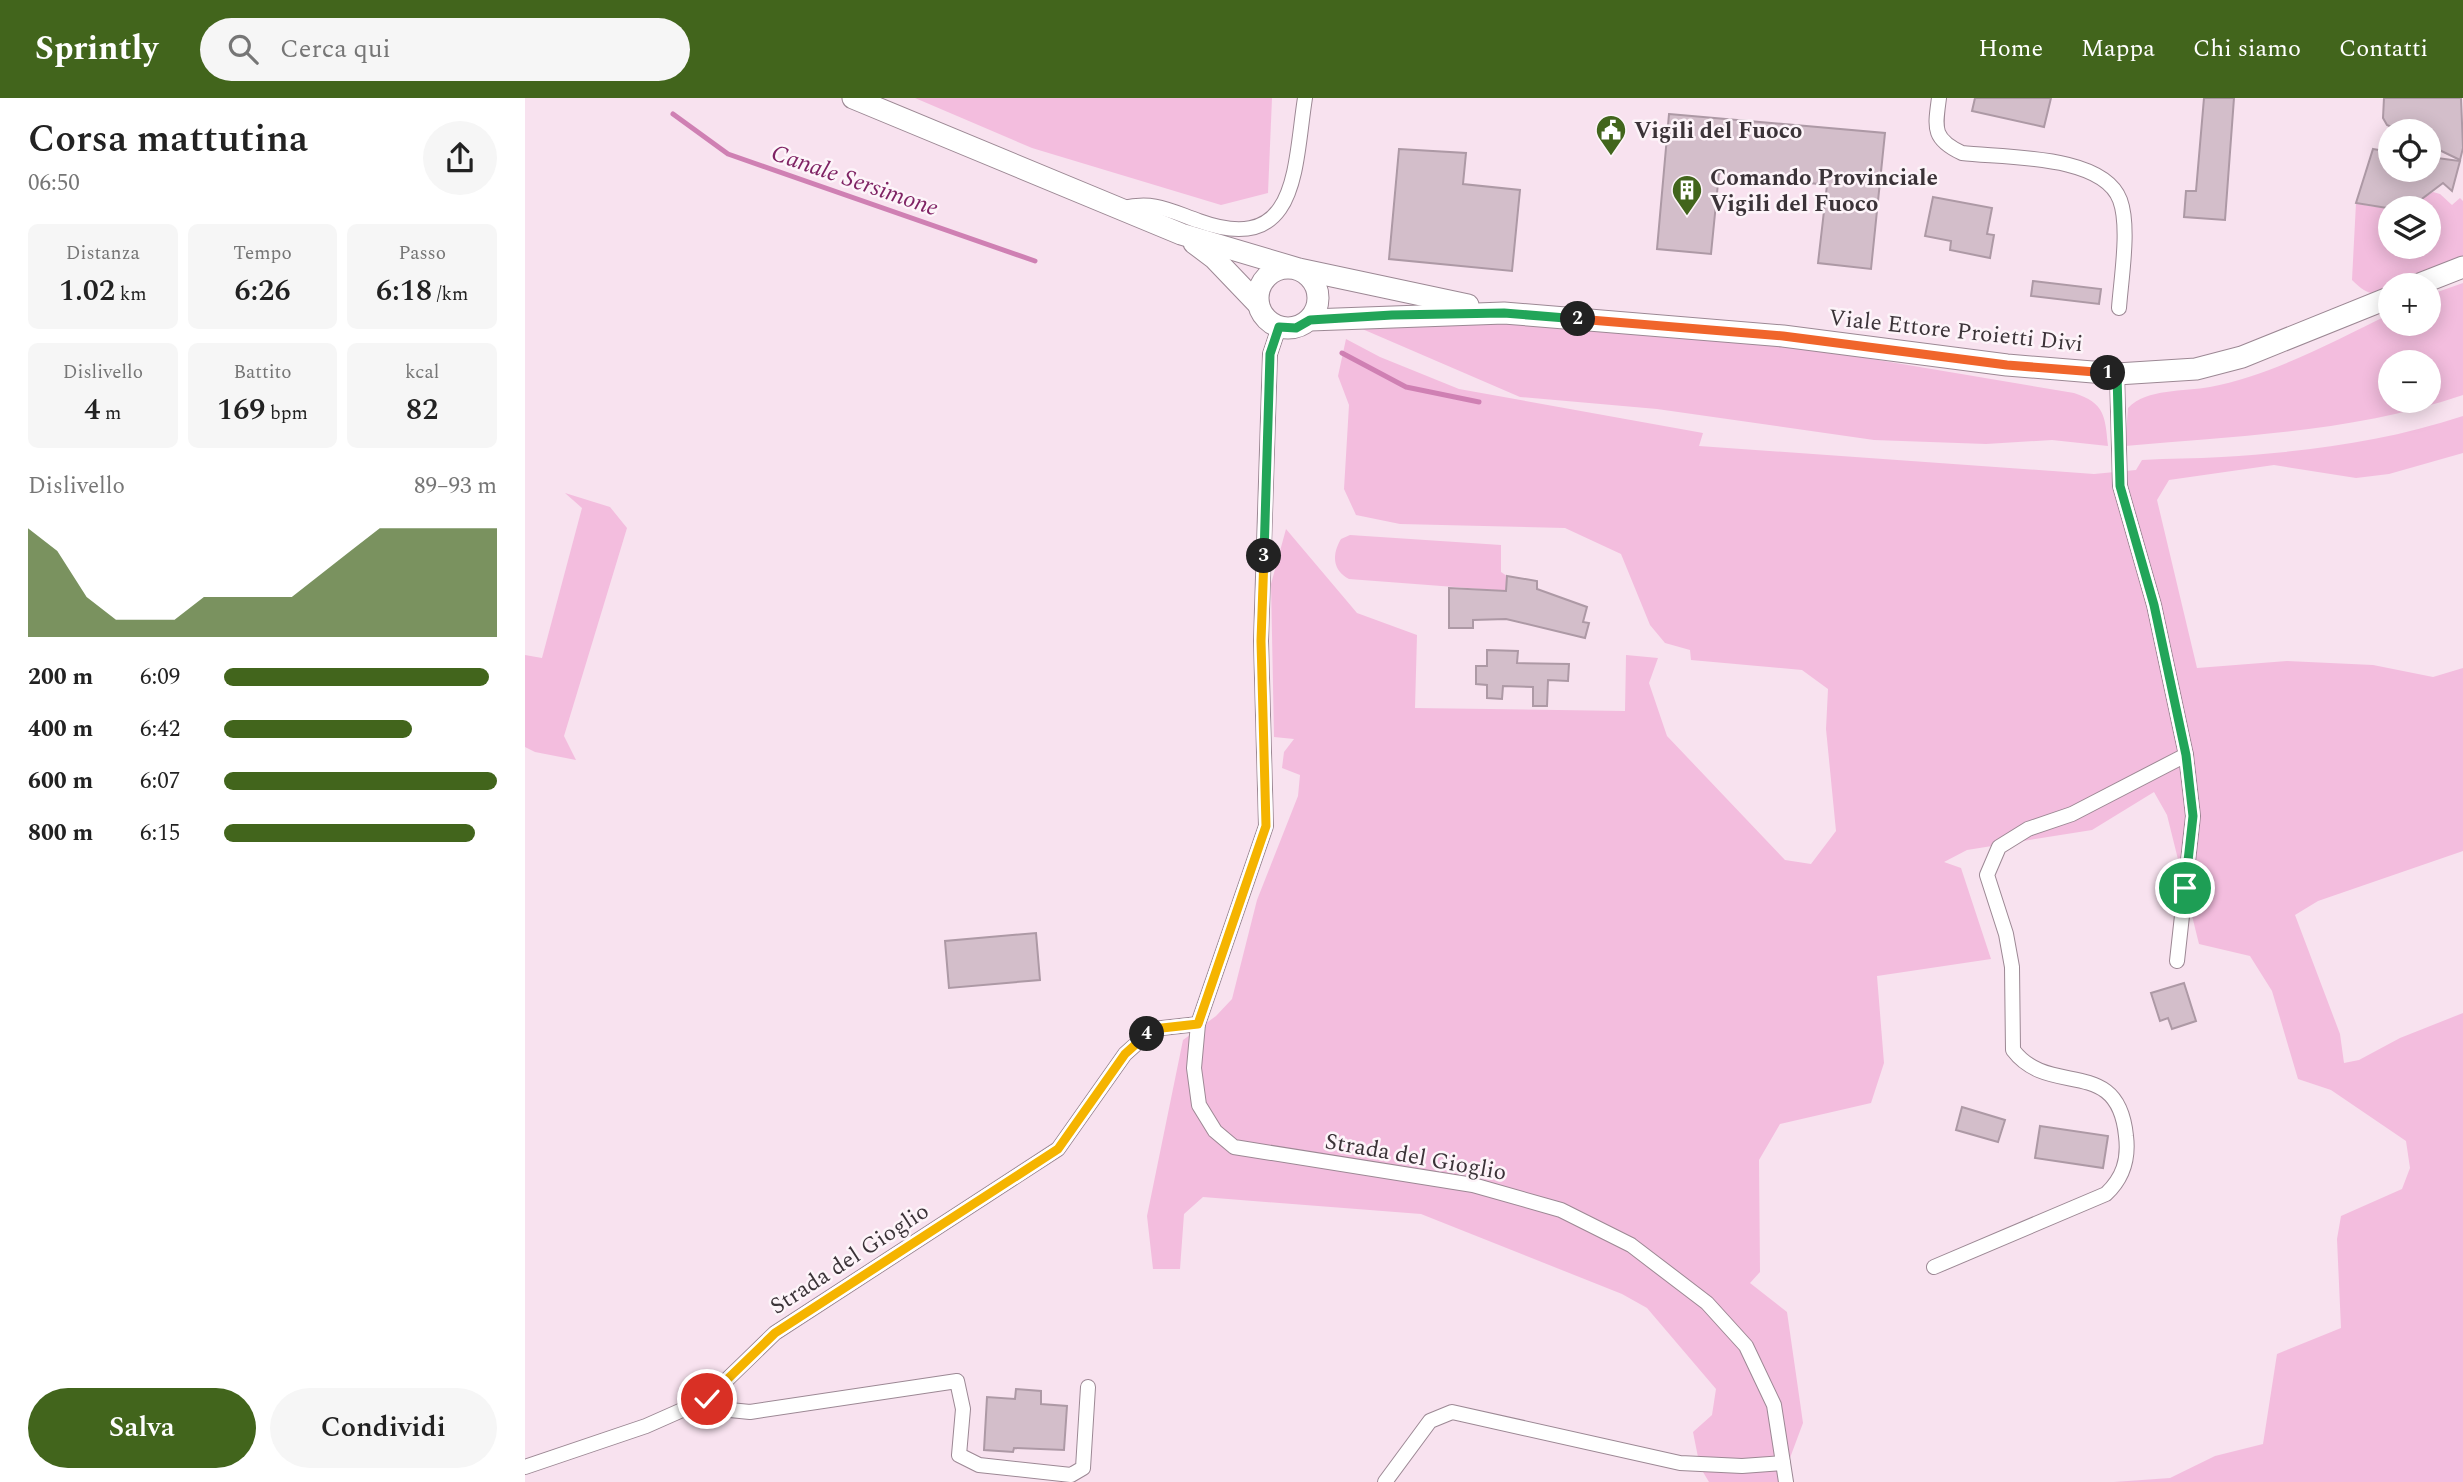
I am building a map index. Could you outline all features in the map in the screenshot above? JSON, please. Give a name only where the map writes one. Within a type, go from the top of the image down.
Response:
[{"type":"main road","name":"Viale Ettore Proietti Divi","points":[[853,98],[1181,234],[1299,269],[1504,313]]},
{"type":"main road","name":"Viale Ettore Proietti Divi","points":[[1181,234],[1214,258],[1258,304],[1265,318],[1279,327],[1296,328],[1310,320],[1504,313],[1783,336],[2007,365],[2117,374],[2196,369],[2242,357],[2378,302]]},
{"type":"main road","points":[[2441,276],[2463,267]]},
{"type":"main road","name":"Viale Ettore Proietti Divi","points":[[1258,304],[1260,286],[1272,272],[1281,268],[1299,269]]},
{"type":"main road","points":[[1299,269],[1315,282],[1318,291],[1319,302],[1310,320]]},
{"type":"street","points":[[1120,208],[1146,203],[1216,228],[1251,228],[1278,215],[1290,195],[1305,98]]},
{"type":"street","points":[[1939,98],[1935,128],[1945,145],[1962,153],[2074,165],[2103,178],[2120,199],[2123,221],[2119,308]]},
{"type":"street","name":"Strada del Gioglio","points":[[1279,327],[1270,354],[1261,641],[1266,826],[1198,1024],[1194,1068],[1199,1105],[1215,1130],[1234,1147],[1473,1185],[1562,1210],[1632,1245],[1707,1303],[1746,1346],[1774,1405],[1786,1482]]},
{"type":"street","points":[[2117,374],[2120,486],[2154,605],[2186,755],[2193,816],[2177,961]]},
{"type":"street","points":[[1934,1266],[2106,1194],[2119,1181],[2128,1153],[2124,1116],[2113,1096],[2099,1085],[2048,1075],[2019,1059],[2013,1050],[2013,967],[2006,934],[1987,875],[1999,847],[2028,829],[2072,814],[2186,755]]},
{"type":"street","name":"Strada del Gioglio","points":[[525,1467],[646,1426],[707,1399],[775,1333],[1058,1149],[1125,1054],[1153,1029],[1198,1024]]},
{"type":"street","points":[[718,1388],[720,1409],[750,1412],[957,1381],[963,1409],[959,1455],[979,1465],[1071,1475],[1083,1468],[1088,1387]]},
{"type":"street","points":[[1385,1482],[1430,1421],[1452,1412],[1679,1463],[1742,1466],[1783,1463]]},
{"type":"shaded area","points":[[915,98],[1272,98],[1268,193],[1221,205],[1032,148]]},
{"type":"shaded area","points":[[2433,192],[2440,194],[2452,205],[2460,198],[2463,201],[2463,260],[2432,273],[2378,273],[2378,294],[2369,293],[2361,288],[2352,280],[2356,203],[2378,207],[2378,259],[2441,259],[2441,196],[2425,196]]},
{"type":"shaded area","points":[[2463,283],[2463,395],[2441,401],[2441,350],[2378,350],[2378,413],[2397,413],[2296,431],[2125,446],[2128,408],[2145,397],[2233,382],[2302,356],[2378,320],[2378,336],[2441,336],[2441,291]]},
{"type":"shaded area","points":[[1446,318],[1783,344],[2074,393],[2098,406],[2106,426],[2108,446],[2052,440],[1986,444],[1874,440],[1657,409],[1520,397],[1353,325]]},
{"type":"shaded area","points":[[1346,339],[1380,357],[1459,389],[1703,433],[1699,446],[2094,474],[2136,470],[2142,460],[2212,458],[2313,449],[2404,433],[2463,416],[2463,453],[2389,474],[2356,478],[2274,465],[2169,480],[2157,500],[2197,668],[2287,661],[2373,665],[2433,677],[2463,668],[2463,851],[2318,901],[2295,915],[2340,1034],[2344,1063],[2359,1060],[2400,1038],[2463,1013],[2463,1482],[2114,1482],[2170,1478],[2215,1456],[2263,1444],[2277,1354],[2341,1328],[2337,1239],[2341,1216],[2402,1189],[2410,1168],[2406,1141],[2331,1090],[2298,1079],[2272,991],[2250,956],[2199,944],[2167,815],[2154,792],[2092,830],[1967,850],[1944,862],[1961,868],[1991,959],[1877,976],[1884,1063],[1871,1103],[1780,1124],[1759,1160],[1760,1272],[1750,1283],[1787,1312],[1803,1423],[1781,1482],[1709,1482],[1700,1467],[1693,1432],[1712,1415],[1716,1389],[1647,1308],[1622,1294],[1421,1214],[1203,1197],[1184,1214],[1180,1269],[1153,1269],[1147,1216],[1183,1040],[1216,1016],[1232,999],[1257,900],[1298,796],[1300,775],[1282,768],[1284,752],[1294,739],[1274,737],[1271,584],[1286,529],[1357,613],[1417,635],[1415,708],[1625,711],[1626,655],[1658,658],[1649,683],[1667,736],[1785,860],[1811,864],[1836,831],[1826,729],[1828,689],[1802,670],[1691,660],[1690,650],[1665,643],[1650,625],[1621,554],[1565,528],[1400,524],[1356,515],[1344,489],[1349,405],[1338,376]]},
{"type":"shaded area","points":[[565,493],[610,507],[627,528],[564,736],[576,760],[535,752],[525,747],[525,655],[542,658],[582,508]]},
{"type":"shaded area","points":[[1350,535],[1501,545],[1501,572],[1507,576],[1505,603],[1494,590],[1349,579],[1339,571],[1335,556],[1341,539]]},
{"type":"building","points":[[1975,98],[2051,98],[2044,127],[1972,111]]},
{"type":"building","points":[[2204,98],[2234,98],[2225,220],[2184,217],[2186,191],[2196,191]]},
{"type":"building","points":[[2384,98],[2461,98],[2463,148],[2460,160],[2441,151],[2441,119],[2383,118]]},
{"type":"building","name":"Comando Provinciale Vigili del Fuoco","points":[[1669,114],[1885,133],[1871,269],[1818,263],[1827,185],[1719,173],[1711,254],[1657,249]]},
{"type":"building","points":[[1399,149],[1466,153],[1463,184],[1520,190],[1512,271],[1389,259]]},
{"type":"building","points":[[2373,149],[2378,150],[2378,182],[2441,182],[2441,159],[2460,161],[2452,191],[2443,183],[2426,196],[2378,196],[2378,207],[2356,203]]},
{"type":"building","points":[[1933,197],[1992,208],[1987,234],[1994,235],[1990,258],[1950,250],[1951,241],[1925,236]]},
{"type":"building","points":[[2033,281],[2101,289],[2099,304],[2031,296]]},
{"type":"building","points":[[1507,576],[1537,581],[1537,589],[1587,607],[1583,622],[1589,623],[1585,638],[1506,619],[1473,620],[1473,628],[1449,628],[1449,588],[1506,591]]},
{"type":"building","points":[[1487,650],[1518,651],[1517,663],[1569,664],[1568,681],[1548,680],[1547,706],[1533,706],[1533,687],[1503,686],[1502,699],[1487,698],[1487,685],[1476,684],[1476,666],[1487,666]]},
{"type":"building","points":[[1036,933],[1040,980],[949,988],[945,941]]},
{"type":"building","points":[[2184,983],[2196,1021],[2172,1029],[2168,1018],[2160,1021],[2151,993]]},
{"type":"building","points":[[1962,1107],[2005,1120],[1998,1142],[1956,1130]]},
{"type":"building","points":[[2040,1126],[2108,1136],[2103,1168],[2035,1158]]},
{"type":"building","points":[[1016,1389],[1041,1391],[1041,1404],[1067,1406],[1064,1450],[984,1450],[987,1397],[1015,1399]]},
{"type":"waterway","name":"Canale Sersimone","points":[[673,114],[728,154],[1035,261]]},
{"type":"waterway","name":"Canale Sersimone","points":[[1342,353],[1406,387],[1479,402]]},
{"type":"place","name":"Vigili del Fuoco","points":[[1611,157]]},
{"type":"place","name":"Comando Provinciale Vigili del Fuoco","points":[[1687,217]]},
{"type":"route","points":[[707,1399],[775,1333],[1058,1149],[1125,1054],[1153,1029],[1198,1024],[1266,826],[1261,641],[1270,354],[1279,327],[1296,328],[1310,320],[1504,313],[1783,336],[2007,365],[2117,374],[2120,486],[2154,605],[2186,755],[2193,816],[2185,888]]}]
